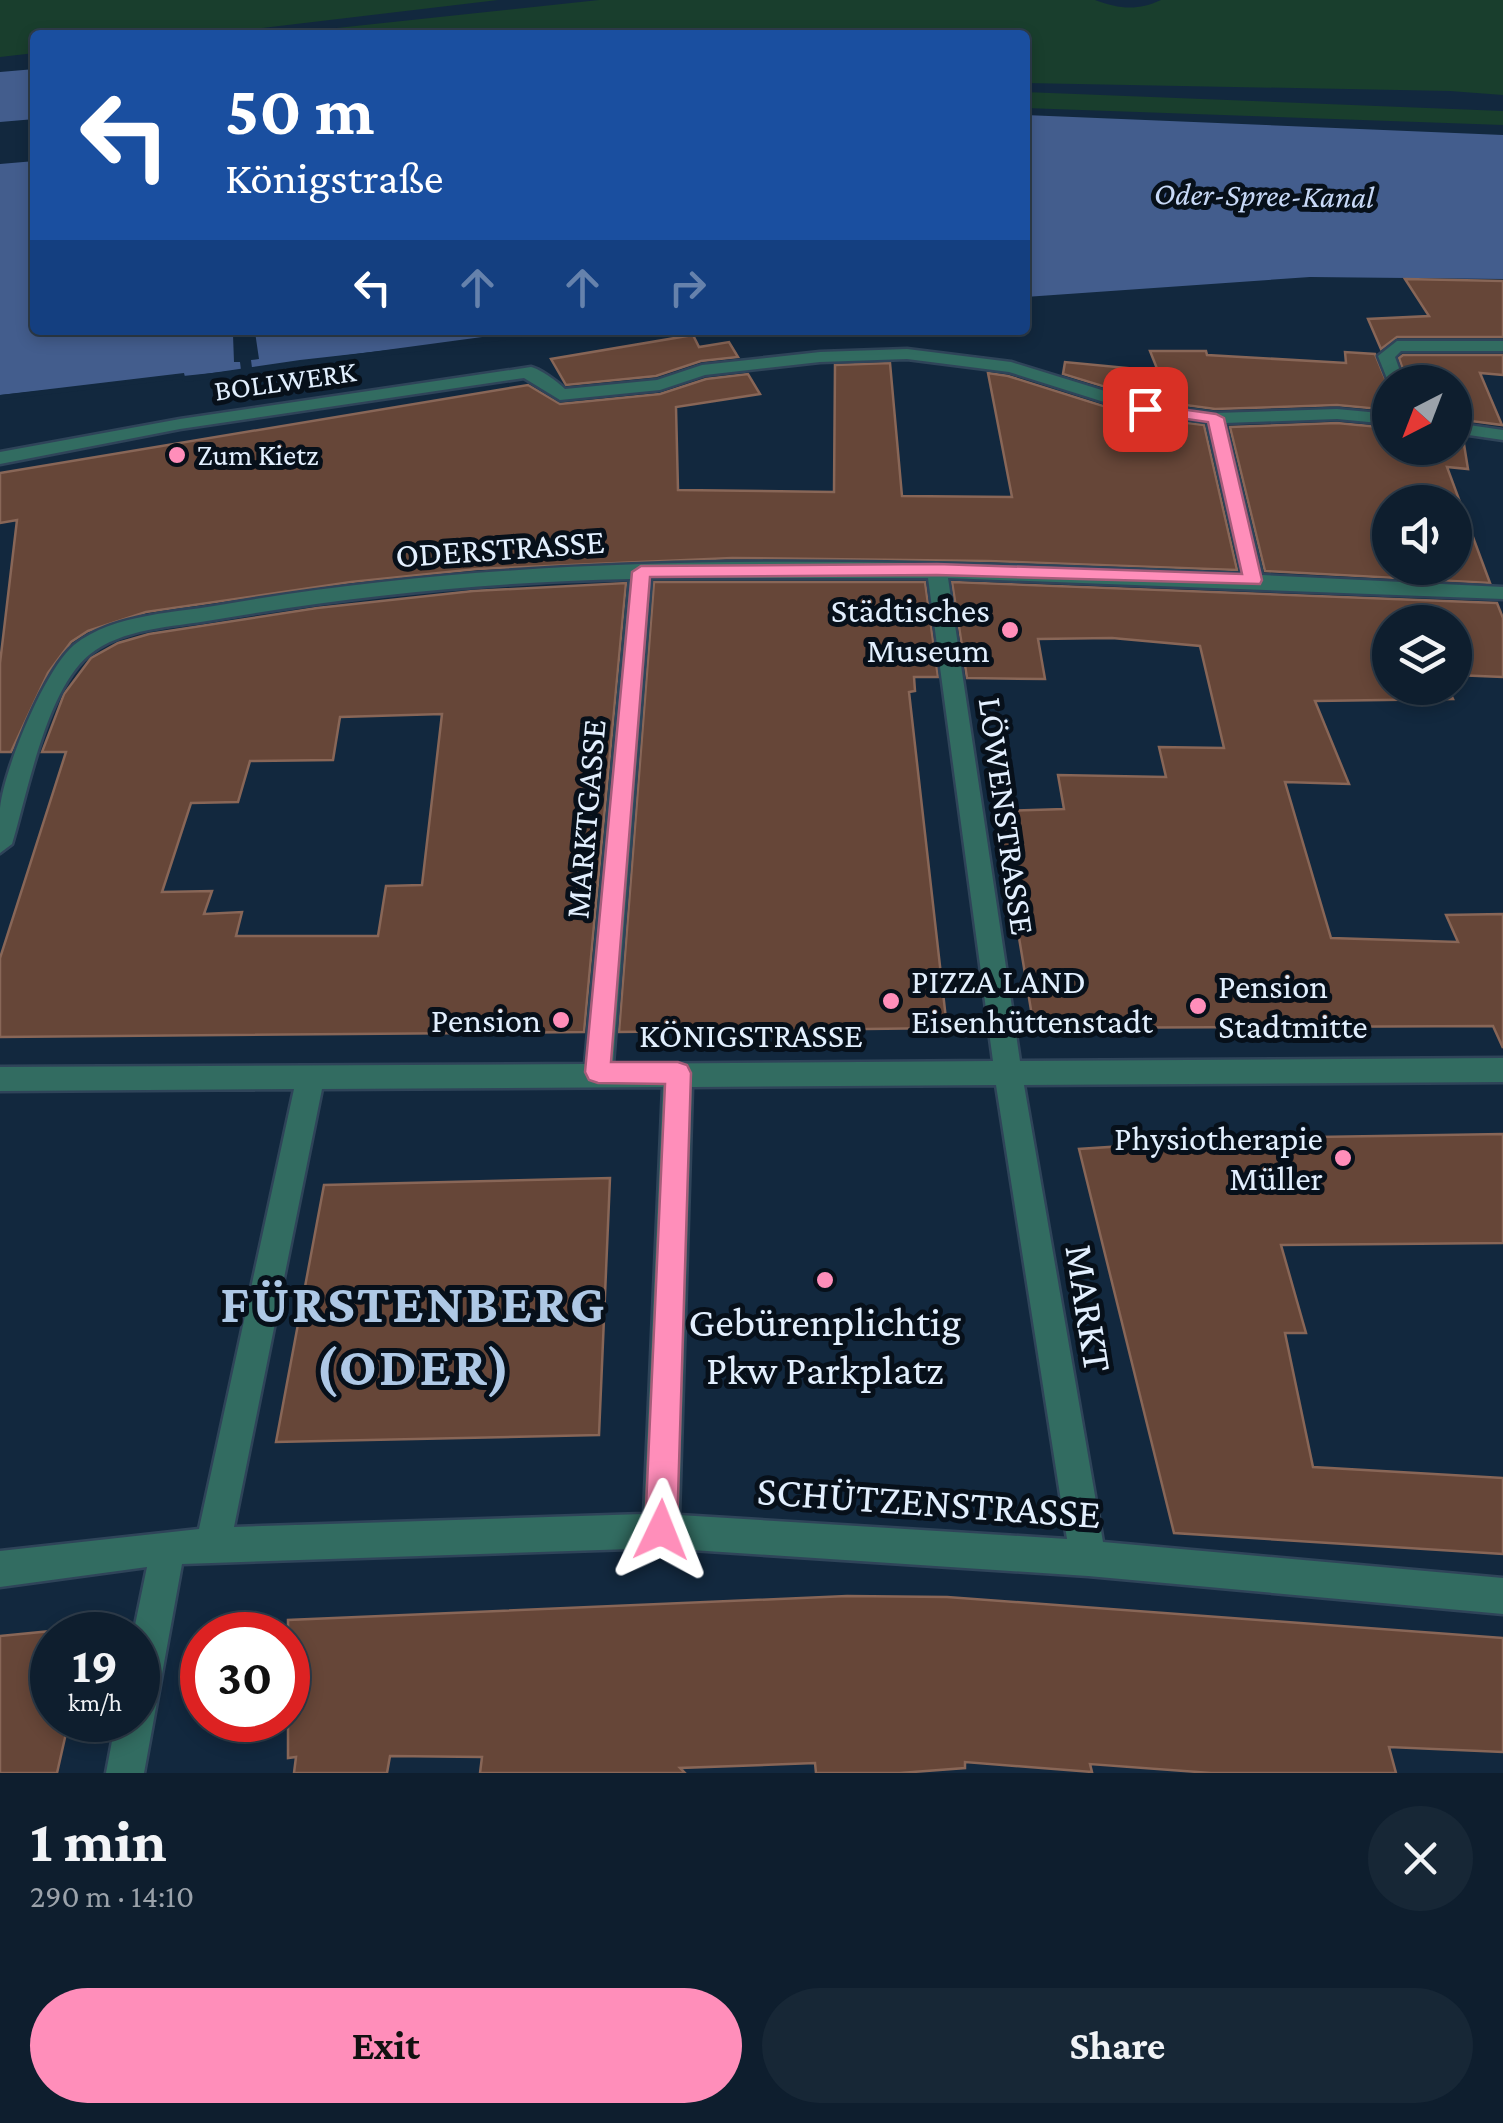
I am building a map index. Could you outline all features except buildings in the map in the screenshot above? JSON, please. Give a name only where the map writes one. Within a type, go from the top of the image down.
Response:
[{"type":"street","points":[[1389,365],[1386,356],[1397,346],[1503,346]]},
{"type":"street","name":"BOLLWERK","points":[[0,458],[180,424],[531,372],[532,378],[551,384],[560,395],[660,385],[702,370],[800,359],[907,354],[1011,367],[1145,409],[1216,418]]},
{"type":"street","points":[[1253,580],[1216,418],[1372,417]]},
{"type":"street","points":[[1472,431],[1503,436]]},
{"type":"street","name":"ODERSTRASSE","points":[[0,844],[56,680],[81,650],[117,632],[271,602],[458,579],[641,572],[937,570],[1503,593]]},
{"type":"street","name":"LÖWENSTRASSE","points":[[937,570],[1008,1071]]},
{"type":"street","name":"MARKTGASSE","points":[[598,1072],[641,572]]},
{"type":"street","name":"KÖNIGSTRASSE","points":[[0,1079],[598,1072],[1503,1070]]},
{"type":"street","name":"MARKT","points":[[1008,1071],[1088,1558]]},
{"type":"street","points":[[661,1530],[678,1073]]},
{"type":"street","points":[[212,1544],[311,1076]]},
{"type":"street","name":"SCHÜTZENSTRASSE","points":[[0,1569],[212,1544],[661,1530],[1088,1558],[1503,1596]]},
{"type":"street","points":[[156,1612],[168,1547]]},
{"type":"street","points":[[125,1773],[131,1742]]},
{"type":"green space","points":[[0,0],[498,0],[245,30],[30,30],[30,54],[0,57]]},
{"type":"green space","points":[[599,0],[1095,0],[1128,8],[1161,0],[1503,0],[1503,95],[1030,83],[1030,30],[318,30]]},
{"type":"green space","points":[[1030,92],[1503,111],[1503,125],[1030,108]]},
{"type":"water","points":[[30,69],[30,119],[0,122],[0,72]]},
{"type":"water","name":"Oder-Spree-Kanal","points":[[1030,115],[1503,135],[1503,279],[1310,277],[1030,297]]},
{"type":"water","points":[[30,161],[30,335],[523,335],[185,377],[184,373],[0,395],[0,164]]},
{"type":"pier","points":[[233,335],[255,335],[259,359],[251,360],[252,368],[497,335],[522,338],[186,382],[181,379],[0,400],[0,395],[241,370],[240,362],[234,362]]},
{"type":"place","name":"Zum Kietz","points":[[177,455]]},
{"type":"place","name":"Städtisches Museum","points":[[1010,630]]},
{"type":"place","name":"PIZZA LAND Eisenhüttenstadt","points":[[891,1001]]},
{"type":"place","name":"Pension Stadtmitte","points":[[1198,1006]]},
{"type":"place","name":"Pension","points":[[561,1020]]},
{"type":"place","name":"Physiotherapie Müller","points":[[1343,1158]]},
{"type":"place","name":"Gebürenplichtig Pkw Parkplatz","points":[[825,1280]]},
{"type":"district","name":"FÜRSTENBERG (ODER)","points":[[414,1334]]},
{"type":"route","points":[[661,1530],[678,1073],[598,1072],[641,572],[937,570],[1253,580],[1216,418],[1145,409]]}]
